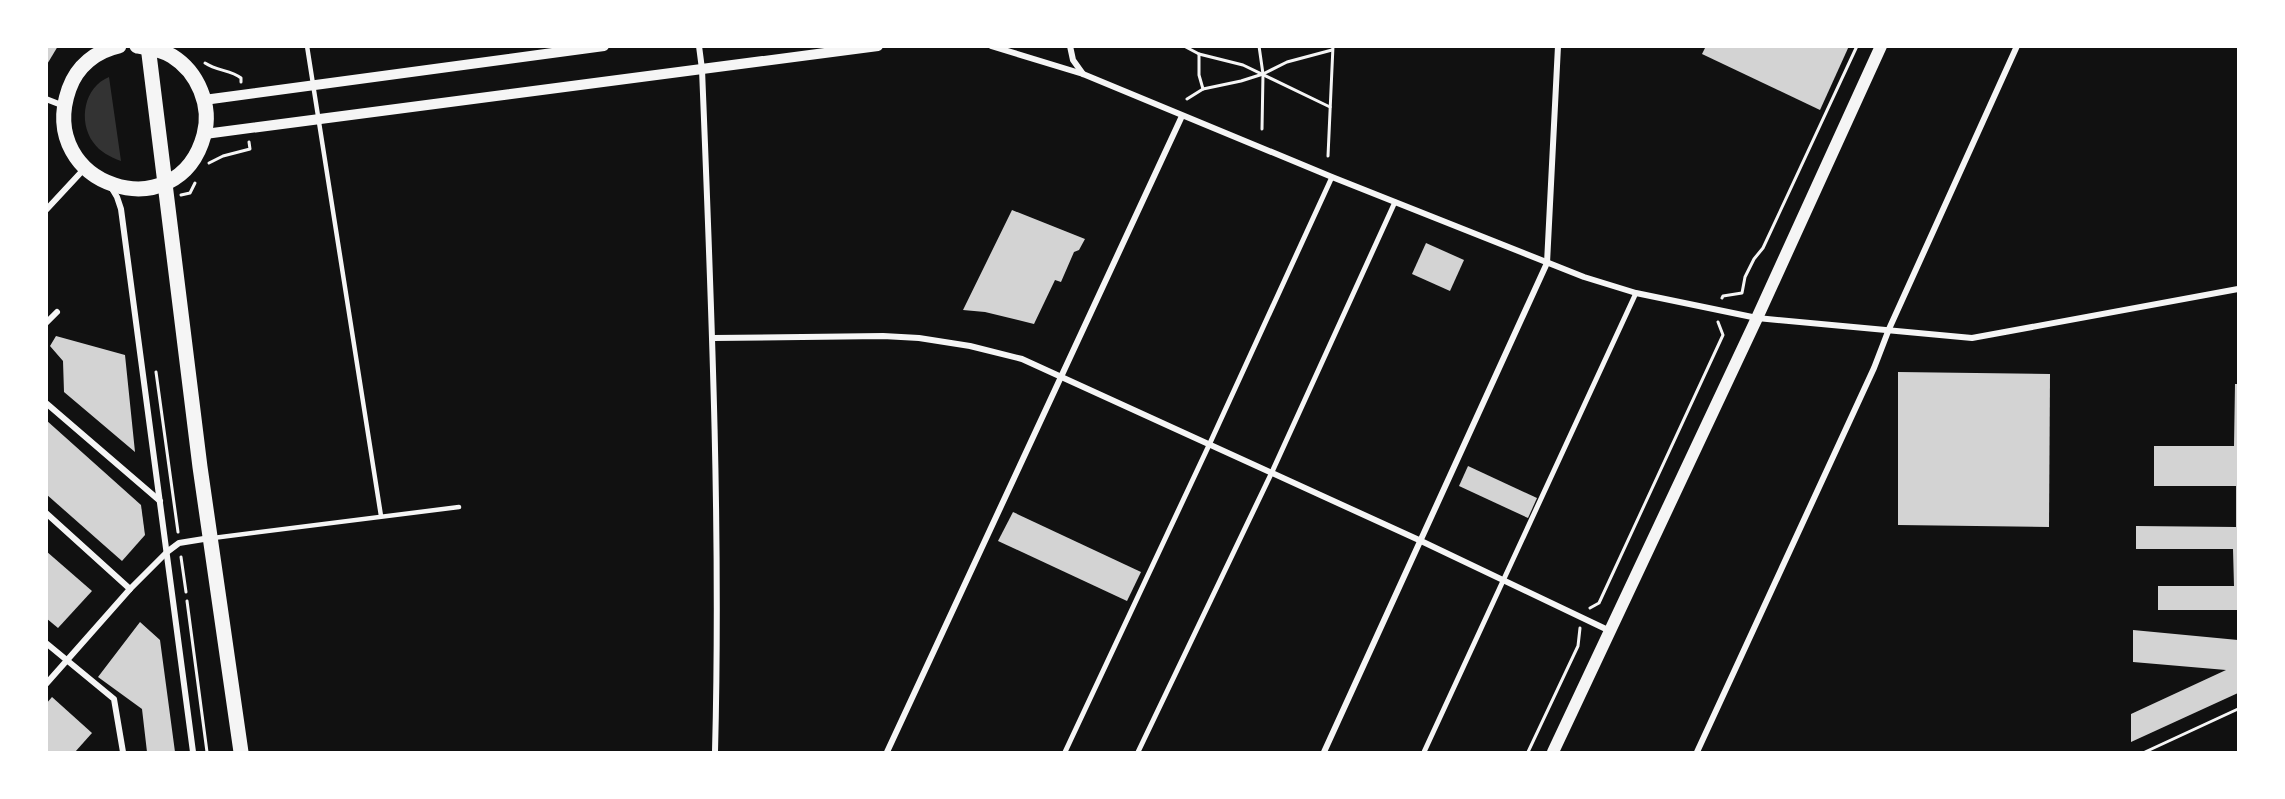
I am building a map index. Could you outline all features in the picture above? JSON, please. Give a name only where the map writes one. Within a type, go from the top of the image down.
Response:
[{"type":"main road","points":[[119,46],[100,50],[76,73],[71,81],[64,106],[63,128],[66,141],[74,157],[98,178],[110,184],[135,190],[165,184],[186,169],[197,154],[205,134],[204,100],[196,80],[186,66],[171,56],[144,47],[165,184],[210,538],[241,753]]},
{"type":"main road","points":[[1553,753],[1757,318],[1881,46]]},
{"type":"street","points":[[204,100],[604,46]]},
{"type":"street","points":[[699,46],[702,69],[713,338],[718,648],[715,753]]},
{"type":"street","points":[[205,134],[878,46]]},
{"type":"street","points":[[992,46],[1083,74],[1547,264],[1636,293],[1757,318],[1972,338],[2238,289]]},
{"type":"street","points":[[1070,46],[1073,60],[1083,74]]},
{"type":"street","points":[[1324,753],[1419,540],[1547,264],[1558,46]]},
{"type":"street","points":[[1697,753],[1874,368],[1889,329],[2017,46]]},
{"type":"street","points":[[46,99],[64,106]]},
{"type":"street","points":[[888,753],[1182,116]]},
{"type":"street","points":[[46,210],[85,168]]},
{"type":"street","points":[[1065,753],[1332,177]]},
{"type":"street","points":[[110,184],[121,209],[193,753]]},
{"type":"street","points":[[1137,753],[1272,472],[1395,202]]},
{"type":"street","points":[[1424,753],[1636,293]]},
{"type":"street","points":[[46,323],[57,312]]},
{"type":"street","points":[[713,338],[871,336],[919,338],[970,346],[1022,358],[1419,540],[1610,631]]},
{"type":"street","points":[[46,403],[160,502]]},
{"type":"street","points":[[46,513],[130,589]]},
{"type":"street","points":[[46,684],[130,589],[167,552],[179,543],[210,538]]},
{"type":"street","points":[[46,643],[114,699],[123,753]]},
{"type":"lane","points":[[307,46],[381,516]]},
{"type":"lane","points":[[210,538],[459,507]]},
{"type":"path","points":[[1184,46],[1199,54],[1243,64],[1330,107]]},
{"type":"path","points":[[1259,46],[1263,74],[1262,129]]},
{"type":"path","points":[[1721,301],[1724,296],[1742,293],[1745,277],[1754,259],[1763,248],[1857,46]]},
{"type":"path","points":[[1187,99],[1203,89],[1263,74],[1287,62],[1333,48],[1328,156]]},
{"type":"path","points":[[1199,54],[1199,75],[1203,89]]},
{"type":"path","points":[[200,59],[215,69],[234,72],[240,78]]},
{"type":"path","points":[[205,168],[213,160],[250,149]]},
{"type":"path","points":[[186,193],[192,191],[196,181]]},
{"type":"path","points":[[1588,610],[1599,603],[1723,335],[1717,320]]},
{"type":"path","points":[[170,468],[176,521]]},
{"type":"path","points":[[182,562],[207,753]]},
{"type":"path","points":[[1528,753],[1578,646],[1579,630]]},
{"type":"path","points":[[2145,753],[2238,709]]},
{"type":"shaded area","points":[[109,77],[121,161],[96,146],[88,134],[86,124],[86,105],[89,96],[94,88]]},
{"type":"building","points":[[46,46],[58,46],[46,66]]},
{"type":"building","points":[[1706,46],[1849,46],[1820,110],[1702,54]]},
{"type":"building","points":[[1012,210],[1085,239],[1079,250],[1074,252],[1061,282],[1055,280],[1034,324],[985,312],[963,310]]},
{"type":"building","points":[[1426,243],[1464,260],[1450,291],[1412,274]]},
{"type":"building","points":[[56,336],[125,355],[135,452],[64,392],[63,361],[50,346]]},
{"type":"building","points":[[1898,372],[2050,374],[2049,527],[1898,525]]},
{"type":"building","points":[[2235,384],[2238,384],[2238,610],[2158,610],[2158,586],[2234,586],[2233,549],[2136,549],[2136,526],[2236,527],[2236,486],[2154,486],[2154,446],[2234,446]]},
{"type":"building","points":[[46,420],[141,505],[145,535],[122,561],[46,494]]},
{"type":"building","points":[[1468,466],[1537,498],[1528,518],[1459,486]]},
{"type":"building","points":[[1013,512],[1141,572],[1127,601],[998,541]]},
{"type":"building","points":[[46,551],[92,591],[58,628],[46,618]]},
{"type":"building","points":[[140,622],[160,640],[175,752],[147,752],[142,709],[98,677]]},
{"type":"building","points":[[2133,630],[2238,640],[2238,693],[2131,742],[2131,714],[2226,670],[2133,662]]},
{"type":"building","points":[[52,697],[92,733],[75,752],[46,752],[46,704]]}]
